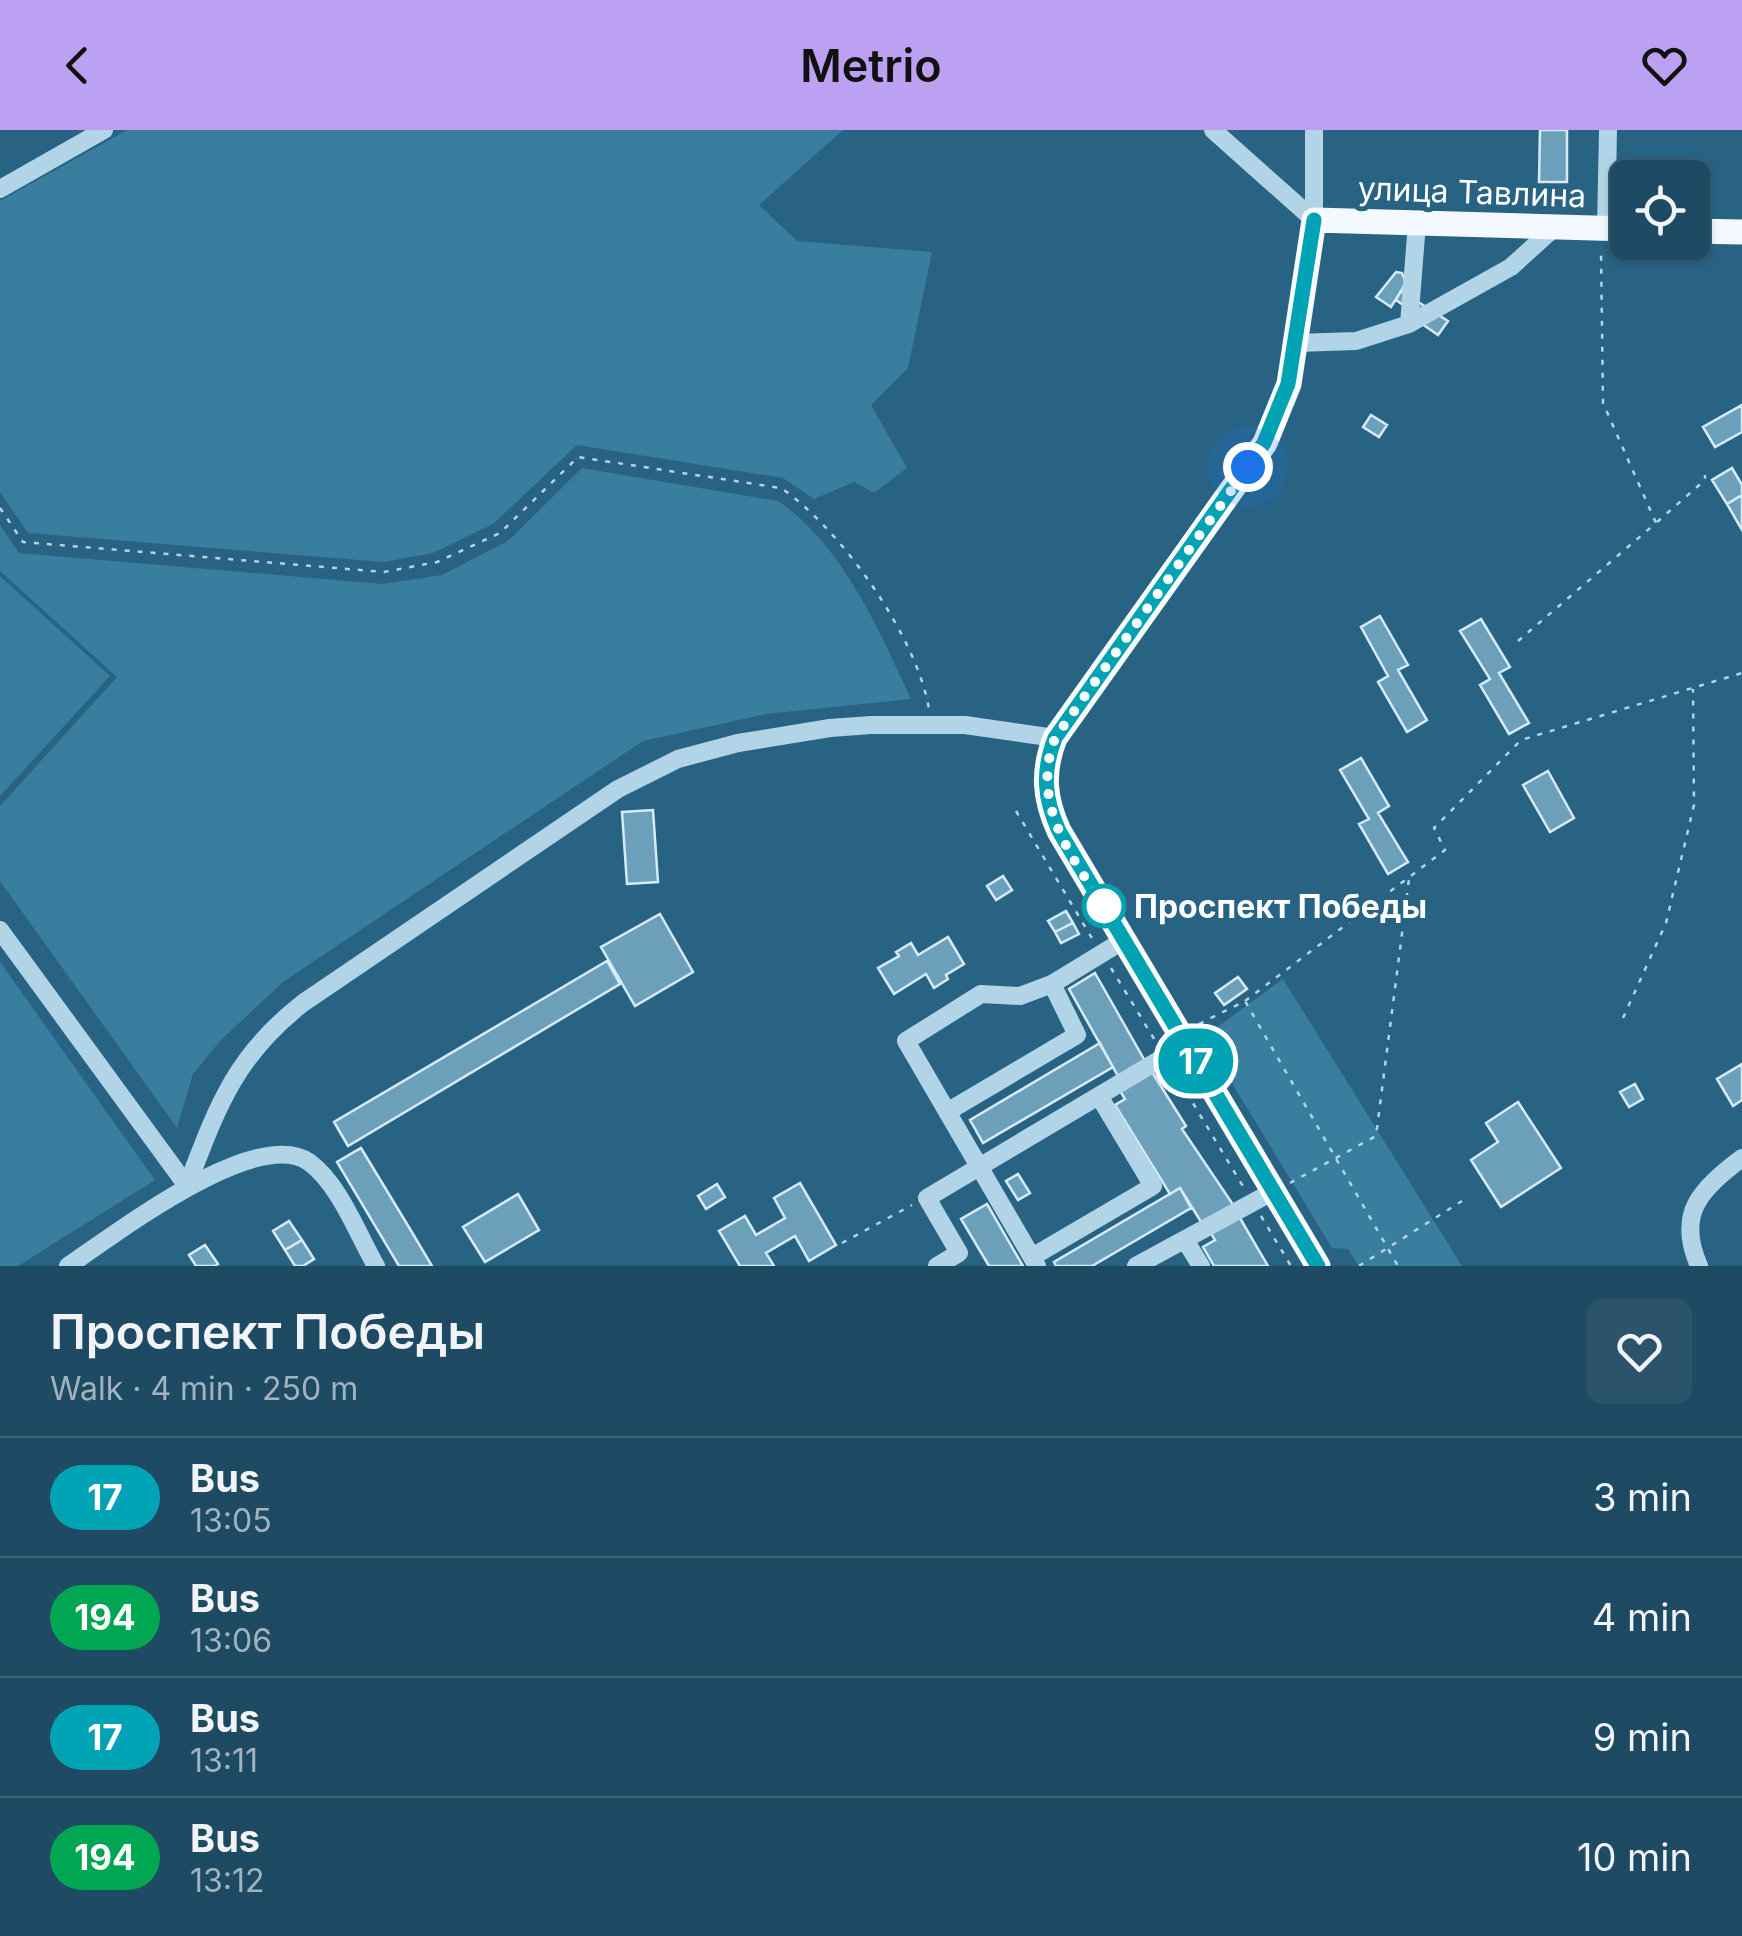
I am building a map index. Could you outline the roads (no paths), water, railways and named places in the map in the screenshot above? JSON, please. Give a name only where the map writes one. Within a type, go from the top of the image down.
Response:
[{"type":"main road","name":"улица Тавлина","points":[[1314,220],[1610,228]]},
{"type":"main road","points":[[1314,220],[1282,408],[1264,443],[1055,738],[1048,755],[1045,783],[1051,812],[1113,947],[1177,1045],[1263,1197],[1318,1266]]},
{"type":"main road","points":[[1710,231],[1742,232]]},
{"type":"street","points":[[0,189],[104,130]]},
{"type":"street","points":[[1213,130],[1314,220]]},
{"type":"street","points":[[1314,130],[1314,220]]},
{"type":"street","points":[[1608,130],[1610,195]]},
{"type":"street","points":[[1409,324],[1417,223]]},
{"type":"street","points":[[1296,343],[1356,341],[1409,324],[1511,267],[1556,227]]},
{"type":"street","points":[[187,1186],[218,1105],[272,1028],[618,789],[678,759],[738,743],[830,728],[932,723],[1055,738]]},
{"type":"street","points":[[0,930],[187,1186]]},
{"type":"street","points":[[1099,1096],[1153,1186],[1034,1261],[906,1041],[981,994],[1020,996],[1052,984],[1113,947]]},
{"type":"street","points":[[947,1112],[1077,1035],[1052,984]]},
{"type":"street","points":[[937,1266],[959,1253],[927,1198],[1177,1045]]},
{"type":"street","points":[[68,1266],[187,1186],[276,1154],[300,1157],[329,1182],[376,1266]]},
{"type":"street","points":[[1699,1266],[1690,1239],[1690,1215],[1702,1195],[1736,1162]]},
{"type":"street","points":[[1136,1266],[1263,1197]]},
{"type":"street","points":[[1184,1240],[1201,1266]]},
{"type":"place","name":"Проспект Победы","points":[[1104,906]]}]
